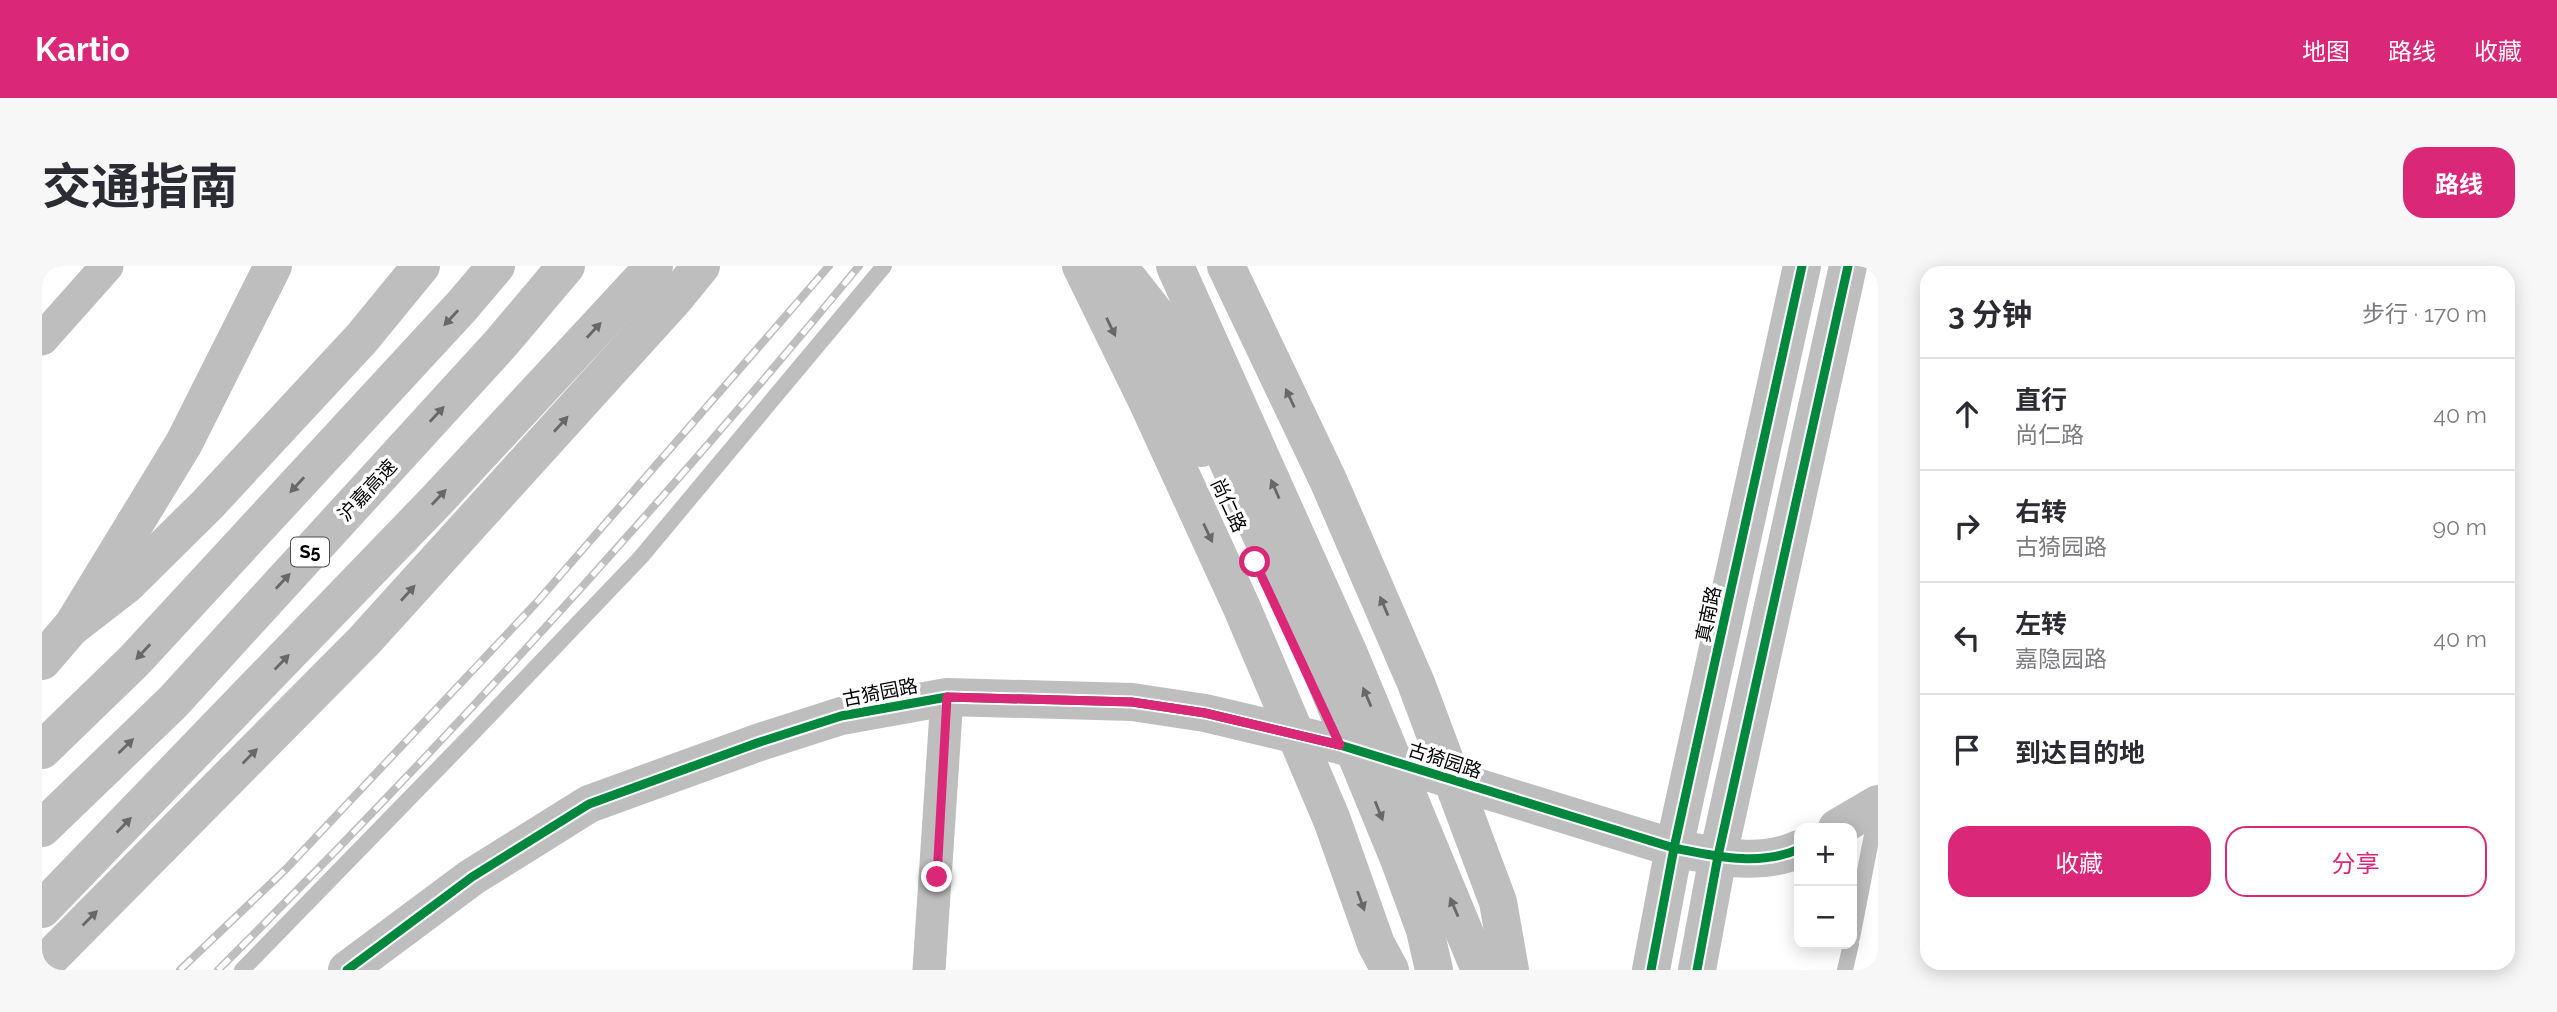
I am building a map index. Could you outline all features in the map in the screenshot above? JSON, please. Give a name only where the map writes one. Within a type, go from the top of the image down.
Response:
[{"type":"main road","points":[[42,661],[73,625],[177,454],[273,266]]},
{"type":"main road","points":[[42,650],[126,585],[208,504],[362,338],[421,266]]},
{"type":"main road","points":[[42,751],[134,661],[496,266]]},
{"type":"main road","name":"沪嘉高速","points":[[42,828],[173,702],[502,342],[566,266]]},
{"type":"main road","points":[[42,909],[429,509],[654,266]]},
{"type":"main road","points":[[42,966],[364,641],[701,266]]},
{"type":"main road","points":[[1081,266],[1148,403],[1242,608],[1332,820],[1376,944],[1390,970]]},
{"type":"main road","points":[[1117,266],[1169,331],[1313,650],[1399,859],[1425,930],[1434,970]]},
{"type":"main road","name":"尚仁路","points":[[1117,266],[1340,745]]},
{"type":"main road","points":[[1175,266],[1349,654],[1480,970]]},
{"type":"main road","points":[[1226,266],[1328,480],[1416,682],[1498,902],[1510,970]]},
{"type":"main road","name":"真南路","points":[[1651,970],[1674,848],[1802,266]]},
{"type":"main road","points":[[1697,970],[1718,856],[1848,266]]},
{"type":"main road","name":"古猗园路","points":[[347,970],[472,877],[589,804],[841,716],[947,697],[1132,702],[1205,713],[1340,745],[1674,848],[1718,856],[1759,859],[1794,850]]},
{"type":"main road","points":[[1846,823],[1878,804]]},
{"type":"street","points":[[42,339],[107,266]]},
{"type":"street","points":[[929,970],[947,697]]},
{"type":"lane","points":[[242,970],[641,557],[884,266]]},
{"type":"lane","points":[[1857,912],[1878,804]]},
{"type":"lane","points":[[1846,970],[1850,949]]},
{"type":"railway","points":[[180,970],[285,870],[537,602],[829,266]]},
{"type":"railway","points":[[218,970],[385,800],[547,626],[627,537],[859,266]]},
{"type":"cycle path","points":[[1651,970],[1674,848],[1802,266]]},
{"type":"cycle path","points":[[1697,970],[1718,856],[1848,266]]},
{"type":"cycle path","points":[[347,970],[472,877],[589,804],[757,743],[841,716],[947,697],[1132,702],[1205,713],[1340,745],[1674,848],[1721,857],[1753,859],[1769,858],[1794,851]]},
{"type":"route","points":[[937,877],[947,697],[1132,702],[1205,713],[1340,745],[1255,562]]}]
